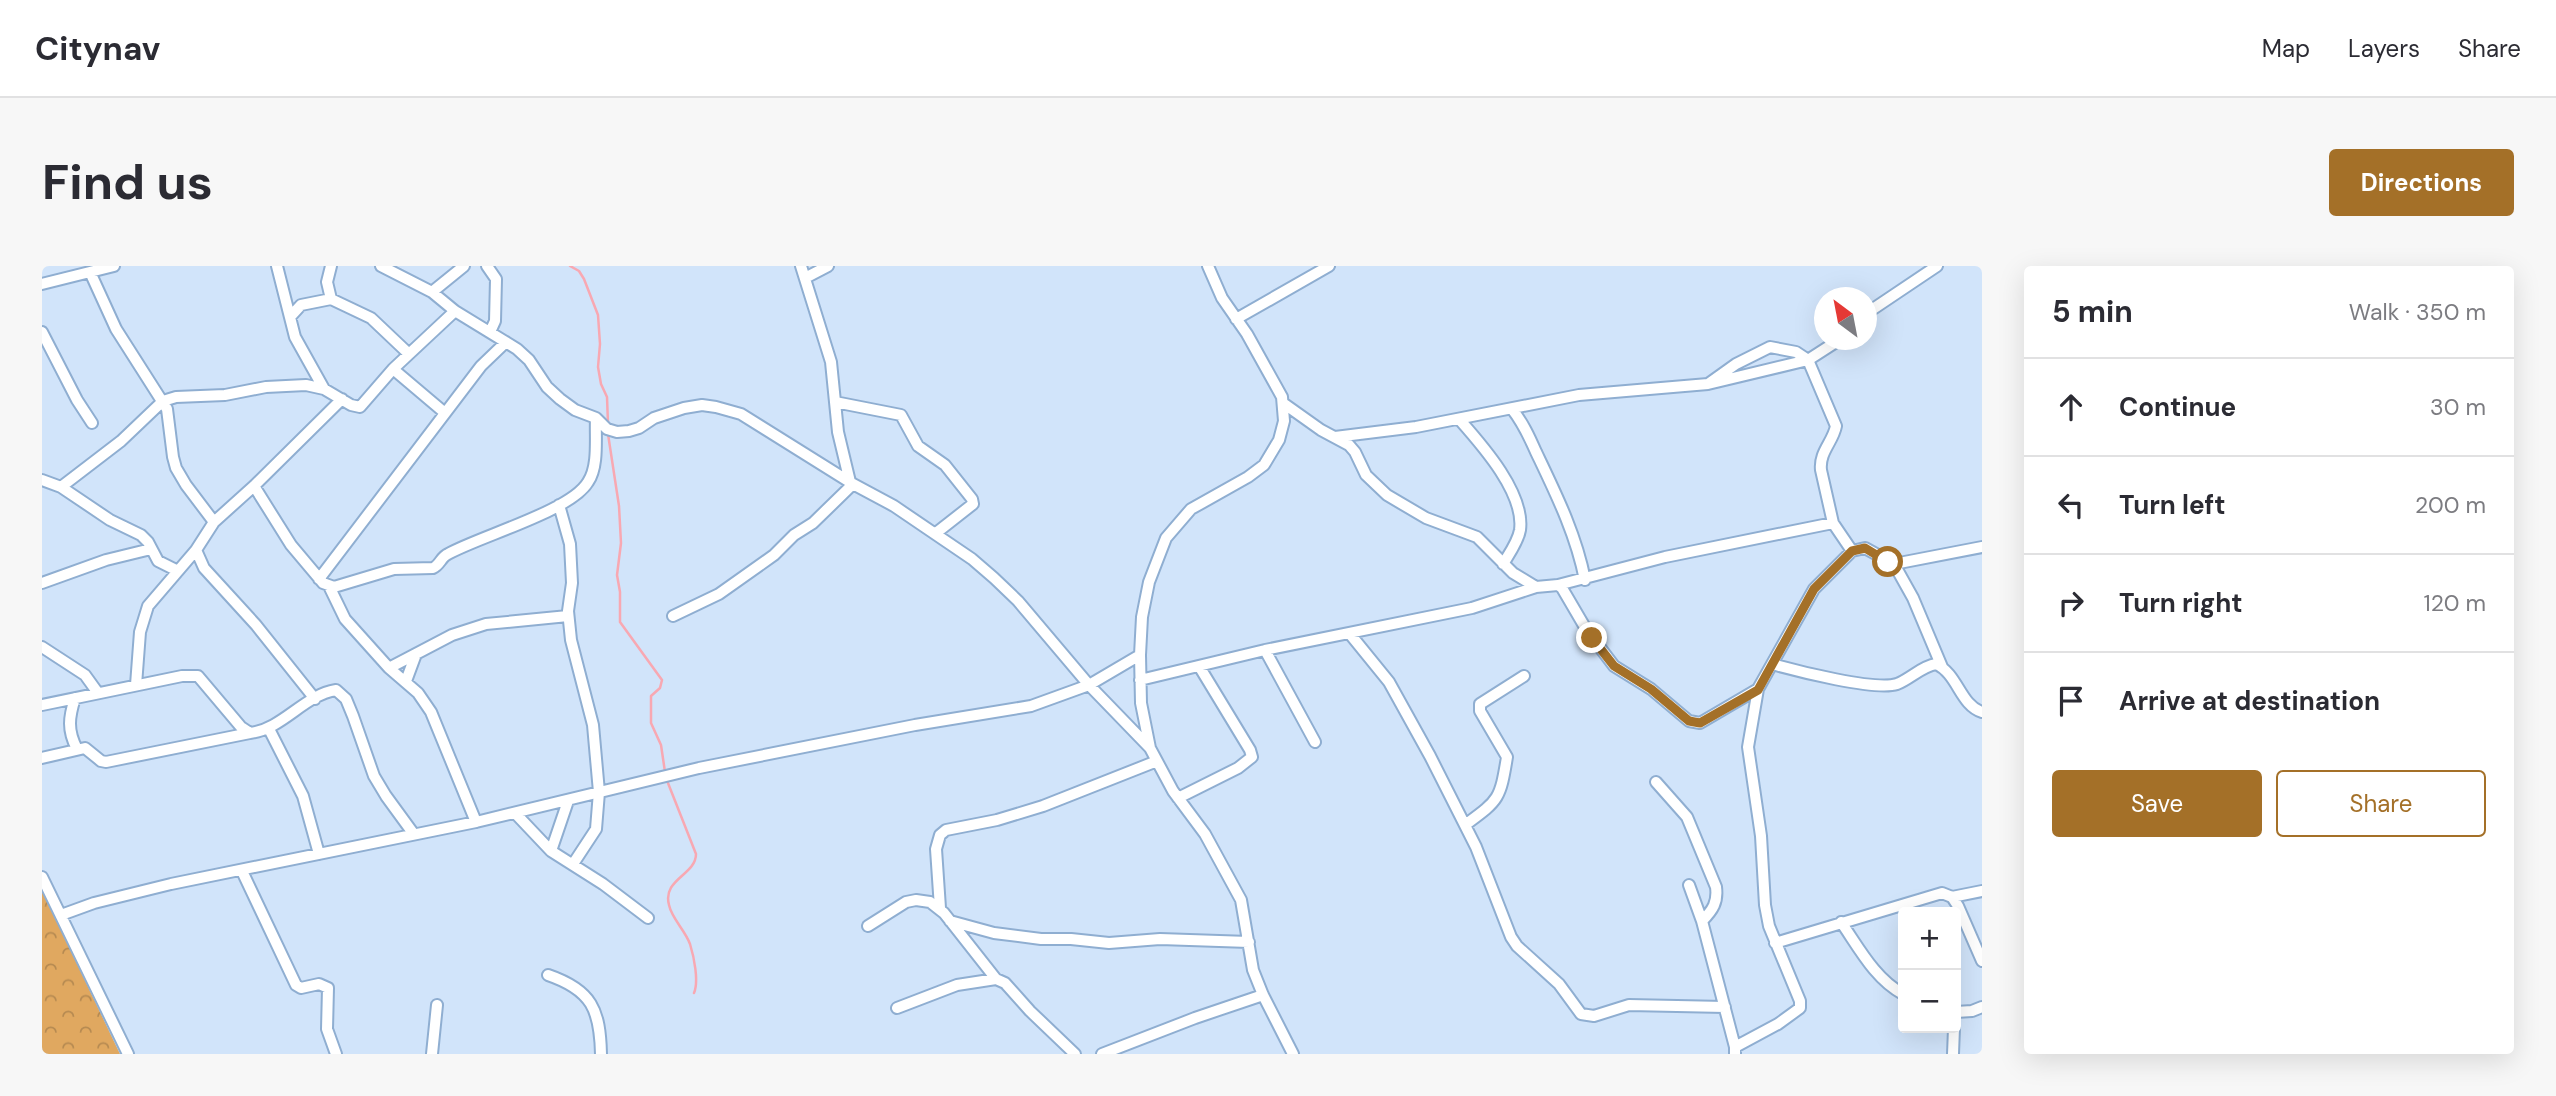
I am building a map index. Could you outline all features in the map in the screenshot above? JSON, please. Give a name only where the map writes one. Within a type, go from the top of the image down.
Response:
[{"type":"street","points":[[42,284],[114,266]]},
{"type":"street","points":[[277,266],[295,337],[324,389]]},
{"type":"street","points":[[331,266],[327,282],[331,299]]},
{"type":"street","points":[[380,266],[432,292],[455,311],[506,342],[529,360],[547,387],[560,399],[575,410],[596,418],[607,429],[617,432],[639,428],[654,418],[684,408],[702,405],[716,407],[741,414],[851,483],[894,506],[972,559],[1018,601],[1089,685],[1150,748]]},
{"type":"street","points":[[432,292],[464,266]]},
{"type":"street","points":[[487,266],[496,279],[495,321],[491,332]]},
{"type":"street","points":[[801,266],[831,362],[838,432],[851,483]]},
{"type":"street","points":[[805,278],[828,266]]},
{"type":"street","points":[[1208,266],[1222,298],[1256,352],[1283,403],[1284,421],[1279,440],[1264,465],[1192,509],[1166,538],[1149,582],[1142,617],[1140,680],[1145,729],[1157,761],[1178,798],[1205,834],[1241,900],[1250,942],[1250,960],[1263,995],[1293,1054]]},
{"type":"street","points":[[1236,319],[1329,266]]},
{"type":"street","points":[[1877,306],[1937,266]]},
{"type":"street","points":[[90,272],[116,329],[167,409],[176,468],[214,522]]},
{"type":"street","points":[[290,317],[301,305],[331,299],[371,318],[409,354]]},
{"type":"street","points":[[61,487],[121,441],[163,401],[187,395],[225,395],[266,387],[306,385],[324,389],[355,407],[360,407],[393,369],[455,311]]},
{"type":"street","points":[[43,339],[92,423]]},
{"type":"street","points":[[324,582],[445,413],[481,366],[506,342]]},
{"type":"street","points":[[1708,384],[1736,364],[1770,347],[1796,352],[1808,360],[1836,426],[1835,435],[1820,461],[1833,523],[1852,551]]},
{"type":"street","points":[[1335,438],[1459,419],[1579,395],[1708,384],[1808,360],[1824,350]]},
{"type":"street","points":[[393,369],[445,413]]},
{"type":"street","points":[[136,685],[143,619],[148,607],[196,550],[214,522],[342,399]]},
{"type":"street","points":[[835,402],[901,415],[918,446],[945,465],[965,489],[973,503],[936,533]]},
{"type":"street","points":[[1283,403],[1349,445],[1366,475],[1387,495],[1426,518],[1477,537],[1513,573],[1536,587]]},
{"type":"street","points":[[1512,409],[1528,430],[1553,483],[1580,557],[1585,580]]},
{"type":"street","points":[[324,582],[334,587],[394,569],[433,568],[447,554],[578,494],[588,484],[592,474],[596,418]]},
{"type":"street","points":[[1459,419],[1497,467],[1513,495],[1520,520],[1520,533],[1503,564]]},
{"type":"street","points":[[42,480],[61,487],[110,520],[141,534],[158,561],[178,571]]},
{"type":"street","points":[[673,616],[719,594],[774,555],[794,535],[813,523],[851,483]]},
{"type":"street","points":[[254,486],[291,545],[324,582],[345,619],[389,668],[406,681],[432,712],[476,822]]},
{"type":"street","points":[[559,505],[570,544],[572,583],[568,617],[571,640],[593,726],[599,792],[596,829],[573,864]]},
{"type":"street","points":[[1140,680],[1265,650],[1472,608],[1536,587],[1585,580],[1665,557],[1833,523]]},
{"type":"street","points":[[1894,564],[1982,547]]},
{"type":"street","points":[[1689,885],[1702,921],[1735,1050],[1800,1008],[1800,1001],[1775,943],[1765,905],[1761,836],[1748,747],[1758,690],[1814,589],[1852,551],[1865,548],[1894,564],[1913,598],[1942,667],[1952,677],[1970,705],[1982,712]]},
{"type":"street","points":[[42,583],[106,560],[150,549]]},
{"type":"street","points":[[196,550],[204,568],[256,625],[315,699]]},
{"type":"street","points":[[1558,585],[1614,666],[1651,689],[1689,721],[1700,723],[1758,690]]},
{"type":"street","points":[[389,668],[452,635],[486,624],[568,617]]},
{"type":"street","points":[[1350,634],[1389,682],[1430,756],[1465,825],[1511,937],[1517,946],[1559,984],[1581,1014],[1594,1016],[1629,1005],[1724,1007]]},
{"type":"street","points":[[42,647],[85,675],[98,693]]},
{"type":"street","points":[[1265,650],[1315,742]]},
{"type":"street","points":[[406,681],[416,654]]},
{"type":"street","points":[[61,915],[94,903],[171,884],[476,822],[699,768],[915,725],[1031,706],[1089,685],[1140,655]]},
{"type":"street","points":[[1772,664],[1841,680],[1887,685],[1897,684],[1931,665],[1942,667]]},
{"type":"street","points":[[1178,798],[1238,768],[1252,757],[1199,666]]},
{"type":"street","points":[[42,705],[182,676],[198,676],[241,727],[250,733]]},
{"type":"street","points":[[1465,825],[1496,801],[1507,757],[1480,711],[1480,704],[1524,676]]},
{"type":"street","points":[[42,758],[77,749],[88,749],[101,761],[106,762],[269,729],[315,699],[336,690],[346,699],[374,776],[413,833]]},
{"type":"street","points":[[75,698],[69,730],[77,749]]},
{"type":"street","points":[[269,729],[303,796],[319,854]]},
{"type":"street","points":[[940,908],[936,849],[940,835],[946,830],[1043,807],[1157,761]]},
{"type":"street","points":[[1656,782],[1687,817],[1716,887],[1715,907],[1702,921]]},
{"type":"street","points":[[551,851],[568,801]]},
{"type":"street","points":[[515,813],[551,851],[648,918]]},
{"type":"street","points":[[242,871],[296,985],[301,988],[319,984],[328,988],[327,1029],[336,1054]]},
{"type":"street","points":[[42,877],[128,1054]]},
{"type":"street","points":[[1775,943],[1942,893],[1952,897],[1982,891]]},
{"type":"street","points":[[1952,897],[1982,961]]},
{"type":"street","points":[[868,926],[906,902],[930,902],[940,908],[996,979],[1005,983],[1075,1054]]},
{"type":"street","points":[[950,921],[994,933],[1041,939],[1109,943],[1160,939],[1250,942]]},
{"type":"street","points":[[1841,922],[1878,976],[1898,991]]},
{"type":"street","points":[[548,975],[572,983],[582,991],[597,1017],[601,1054]]},
{"type":"street","points":[[897,1007],[957,985],[996,979]]},
{"type":"street","points":[[1102,1054],[1263,995]]},
{"type":"street","points":[[432,1054],[437,1005]]},
{"type":"street","points":[[1961,1012],[1982,1007]]},
{"type":"street","points":[[1953,1054],[1954,1033]]},
{"type":"green space","points":[[42,890],[120,1054],[42,1054]]},
{"type":"waterway","points":[[570,266],[579,271],[584,279],[598,315],[598,367],[607,397],[608,424]]},
{"type":"waterway","points":[[608,434],[619,506],[621,543],[617,575],[620,622],[662,680],[660,688],[651,696],[651,723],[661,745],[665,772]]},
{"type":"waterway","points":[[666,778],[696,854],[695,861],[674,883],[668,896],[671,910],[692,949],[696,976],[694,993]]},
{"type":"route","points":[[1592,638],[1614,666],[1651,689],[1689,721],[1700,723],[1758,690],[1814,589],[1852,551],[1865,548],[1888,562]]}]
